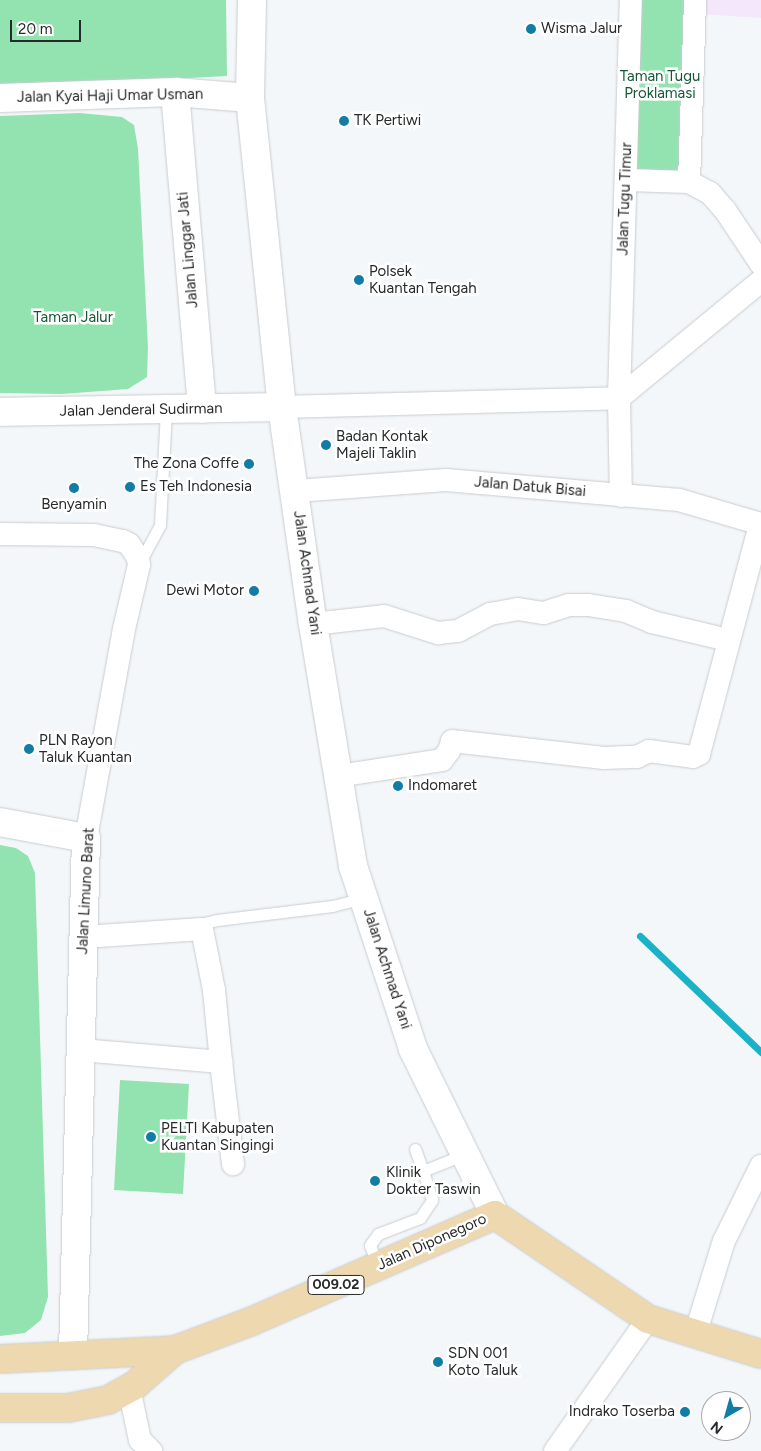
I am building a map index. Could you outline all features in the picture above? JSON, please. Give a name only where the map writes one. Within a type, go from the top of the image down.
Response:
[{"type":"main road","name":"Jalan Diponegoro","points":[[0,1359],[175,1350],[250,1322],[495,1215]]},
{"type":"main road","name":"Jalan Achmad Yani","points":[[495,1215],[648,1319],[761,1354]]},
{"type":"main road","name":"Jalan Diponegoro","points":[[0,1408],[68,1408],[108,1400],[129,1388],[175,1350]]},
{"type":"street","points":[[252,0],[250,98],[282,407],[618,398],[761,281]]},
{"type":"street","name":"Jalan Tugu Timur","points":[[621,496],[618,398],[631,0]]},
{"type":"street","points":[[688,182],[695,0]]},
{"type":"street","name":"Jalan Kyai Haji Umar Usman","points":[[0,98],[175,92],[250,98]]},
{"type":"street","name":"Jalan Linggar Jati","points":[[175,92],[202,408]]},
{"type":"street","points":[[626,180],[688,182],[710,193],[761,264]]},
{"type":"street","name":"Jalan Jenderal Sudirman","points":[[0,412],[282,407]]},
{"type":"street","name":"Jalan Achmad Yani","points":[[282,407],[296,491],[313,624],[354,866],[413,1049],[495,1215]]},
{"type":"street","name":"Jalan Datuk Bisai","points":[[296,491],[446,480],[679,500],[761,524]]},
{"type":"street","points":[[338,776],[442,760],[449,751],[452,742],[604,758],[636,758],[649,751],[693,757],[698,754],[704,739],[728,640],[761,524]]},
{"type":"street","points":[[0,534],[94,535],[123,541],[134,550],[138,565]]},
{"type":"street","name":"Jalan Limuno Barat","points":[[73,1354],[86,838],[124,629],[138,565]]},
{"type":"street","points":[[313,624],[384,616],[438,634],[458,631],[490,614],[518,609],[544,613],[569,605],[588,605],[626,611],[652,622],[728,640]]},
{"type":"street","points":[[0,822],[86,838]]},
{"type":"street","points":[[84,937],[202,929],[214,990],[233,1164]]},
{"type":"street","points":[[81,1050],[221,1062]]},
{"type":"street","points":[[695,1335],[724,1241],[761,1166]]},
{"type":"street","points":[[555,1451],[648,1319]]},
{"type":"street","points":[[129,1388],[144,1447]]},
{"type":"lane","name":"Jalan Limuno Barat","points":[[138,565],[160,525],[166,409]]},
{"type":"lane","points":[[202,929],[204,923],[217,920],[332,906],[364,898]]},
{"type":"lane","points":[[378,1266],[370,1245],[378,1234],[420,1218],[432,1200],[415,1149]]},
{"type":"lane","points":[[423,1171],[465,1154]]},
{"type":"shaded area","points":[[699,0],[761,0],[761,18],[698,14]]},
{"type":"green space","points":[[0,0],[226,0],[227,76],[0,88]]},
{"type":"green space","name":"Taman Tugu Proklamasi","points":[[636,0],[691,0],[685,171],[630,169]]},
{"type":"green space","name":"Taman Jalur","points":[[80,113],[122,117],[134,125],[138,149],[148,347],[147,377],[128,389],[62,394],[0,393],[0,116]]},
{"type":"green space","points":[[0,845],[16,848],[28,856],[35,873],[48,1297],[41,1320],[25,1333],[0,1336]]},
{"type":"green space","name":"PELTI Kabupaten Kuantan Singingi","points":[[120,1080],[189,1084],[183,1194],[114,1190]]},
{"type":"waterway","points":[[640,936],[761,1052]]},
{"type":"place","name":"Wisma Jalur","points":[[531,29]]},
{"type":"place","name":"TK Pertiwi","points":[[344,121]]},
{"type":"place","name":"Polsek Kuantan Tengah","points":[[359,280]]},
{"type":"place","name":"Badan Kontak Majeli Taklin","points":[[326,445]]},
{"type":"place","name":"The Zona Coffe","points":[[249,464]]},
{"type":"place","name":"Es Teh Indonesia","points":[[130,487]]},
{"type":"place","name":"Benyamin","points":[[74,488]]},
{"type":"place","name":"Dewi Motor","points":[[254,591]]},
{"type":"place","name":"PLN Rayon Taluk Kuantan","points":[[29,749]]},
{"type":"place","name":"Indomaret","points":[[398,786]]},
{"type":"place","name":"PELTI Kabupaten Kuantan Singingi","points":[[151,1137]]},
{"type":"place","name":"Klinik Dokter Taswin","points":[[375,1181]]},
{"type":"place","name":"SDN 001 Koto Taluk","points":[[438,1362]]},
{"type":"place","name":"Indrako Toserba","points":[[685,1412]]}]
